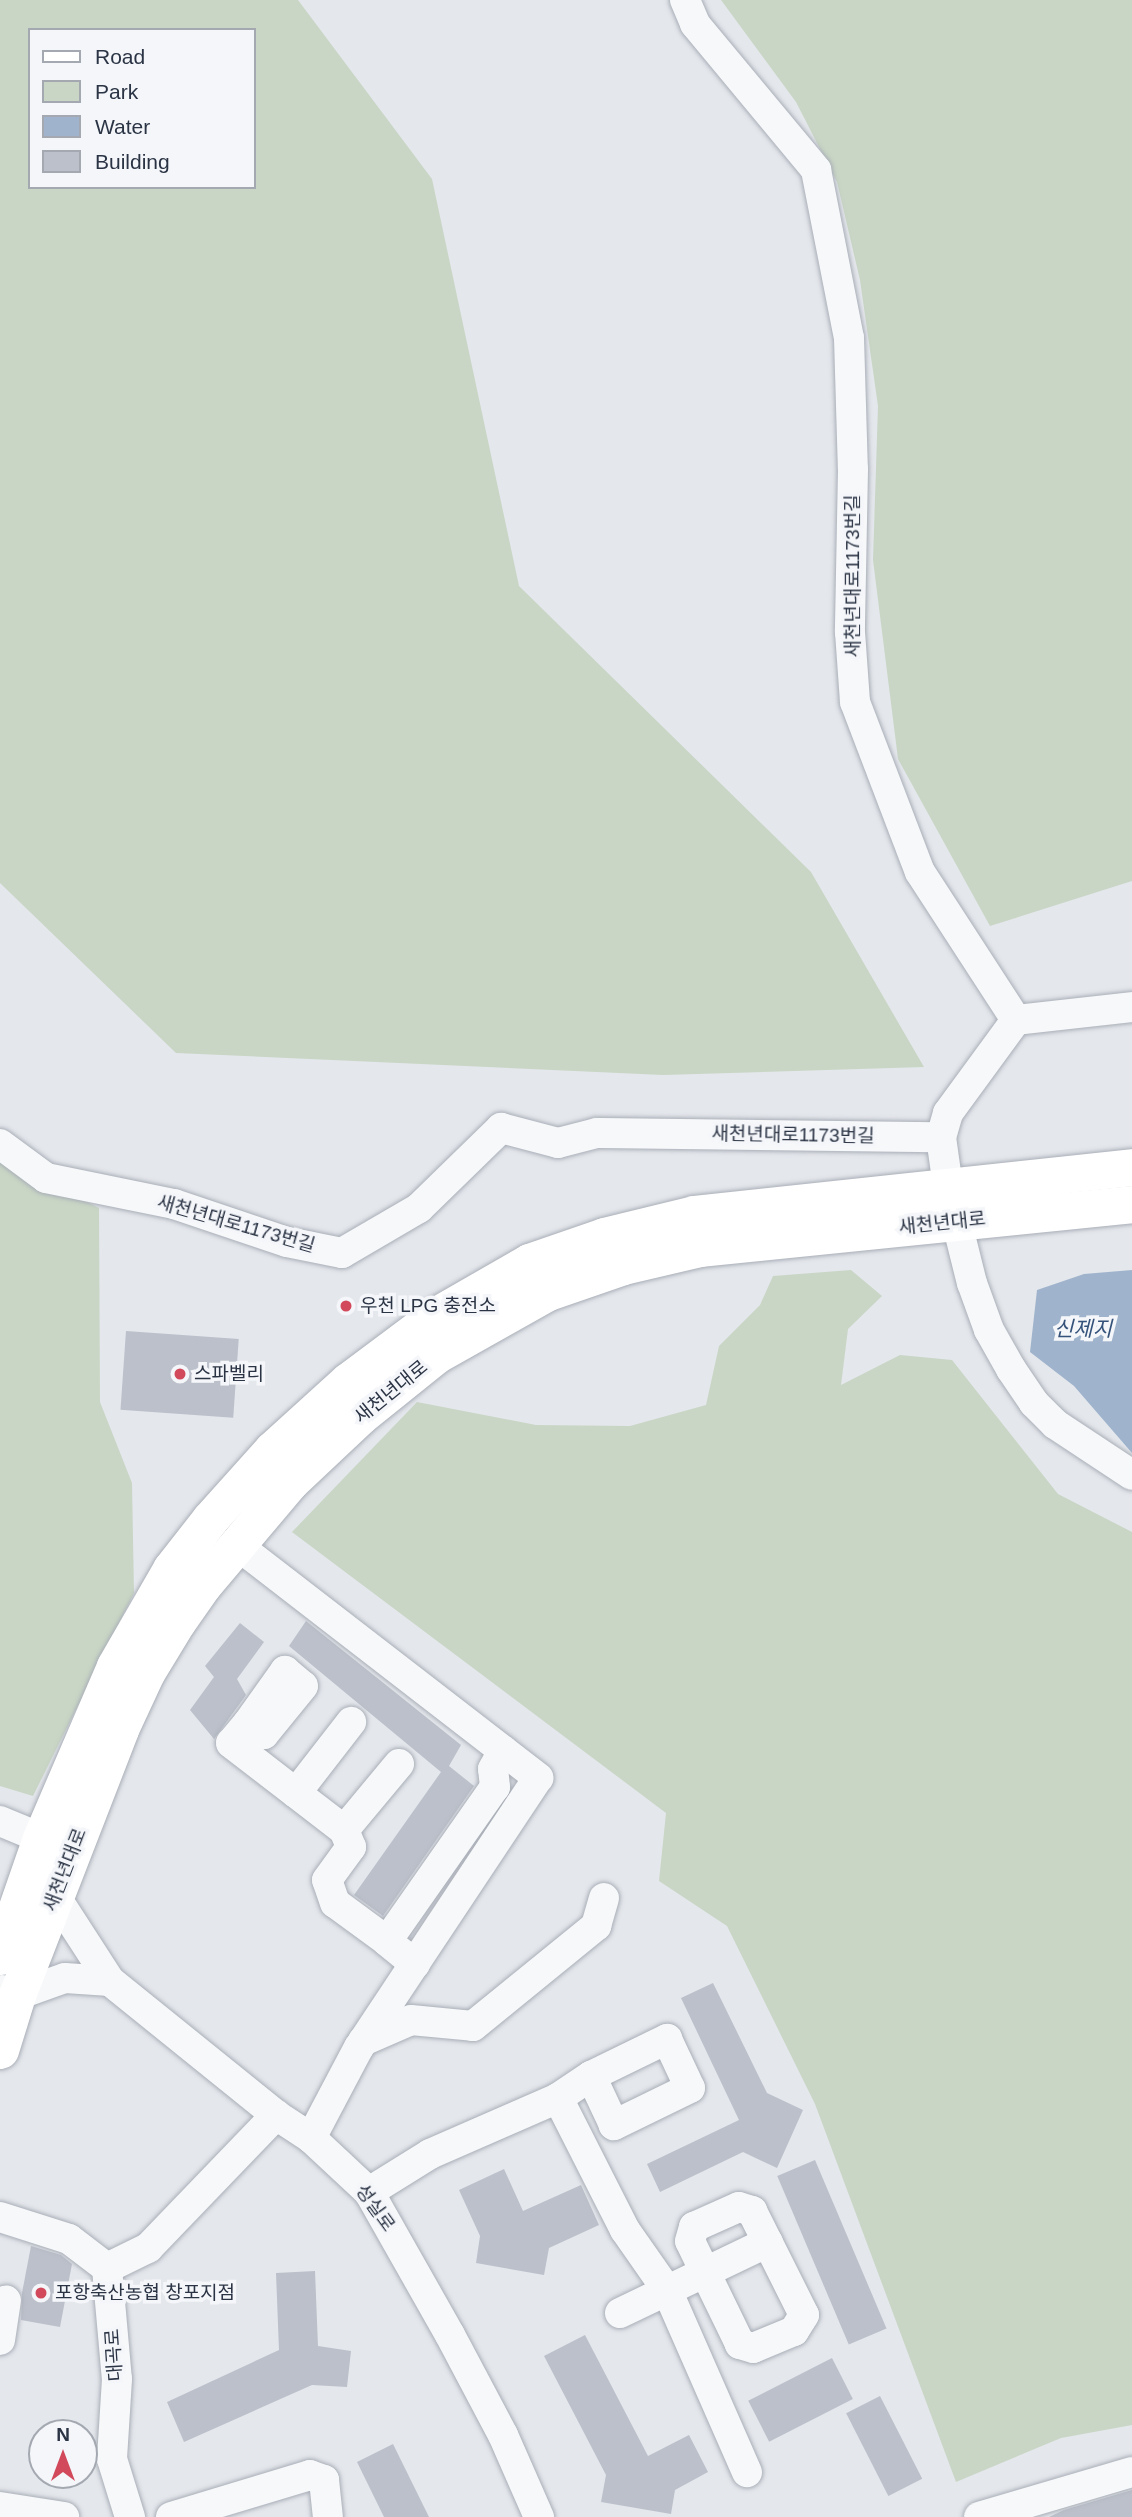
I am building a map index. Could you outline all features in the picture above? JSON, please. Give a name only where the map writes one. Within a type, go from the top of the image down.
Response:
[{"type":"main road","name":"새천년대로","points":[[952,1205],[1117,1169]]},
{"type":"main road","points":[[1117,1169],[1120,1206]]},
{"type":"main road","name":"새천년대로","points":[[0,1956],[41,1838],[115,1666],[171,1569],[210,1519],[272,1450],[348,1381],[435,1316],[529,1262],[604,1236],[694,1214],[840,1214],[952,1205],[1120,1206]]},
{"type":"main road","name":"새천년대로","points":[[0,2050],[9,1992],[55,1896],[120,1729],[146,1673],[203,1585],[290,1482],[360,1416],[436,1355],[548,1292],[623,1266],[840,1214]]},
{"type":"street","name":"새천년대로1173번길","points":[[685,0],[695,23],[816,170],[849,338],[853,469],[850,632],[855,702],[920,872],[1016,1020]]},
{"type":"street","points":[[1132,1007],[1016,1020],[948,1113],[941,1137],[952,1205],[972,1283],[989,1330],[1034,1403],[1077,1441],[1132,1475]]},
{"type":"street","name":"새천년대로1173번길","points":[[0,1144],[46,1178],[174,1203],[287,1242],[342,1253],[419,1208],[501,1128],[558,1143],[597,1133],[941,1137]]},
{"type":"street","points":[[237,1545],[538,1778],[363,2041],[311,2138]]},
{"type":"street","points":[[296,1793],[351,1722]]},
{"type":"street","points":[[248,1723],[231,1743],[344,1830],[351,1847],[327,1880],[335,1903],[415,1964]]},
{"type":"street","points":[[387,1941],[495,1787],[493,1769],[503,1751]]},
{"type":"street","points":[[344,1830],[399,1764]]},
{"type":"street","points":[[0,1821],[41,1838]]},
{"type":"street","name":"성실로","points":[[55,1896],[110,1981],[276,2115],[311,2138],[369,2192],[503,2435],[539,2517]]},
{"type":"street","points":[[363,2041],[411,2020],[473,2026],[596,1926],[604,1898]]},
{"type":"street","points":[[9,1992],[65,1978],[110,1981]]},
{"type":"street","points":[[369,2192],[430,2154],[558,2098],[591,2076]]},
{"type":"street","points":[[558,2098],[625,2230],[667,2290],[747,2472]]},
{"type":"street","points":[[0,2217],[69,2239],[107,2269],[148,2248],[276,2115]]},
{"type":"street","points":[[746,2207],[752,2211],[768,2242],[804,2315],[794,2331],[754,2348],[740,2344],[690,2241],[694,2227],[746,2207]]},
{"type":"street","points":[[620,2313],[768,2242]]},
{"type":"street","name":"대곡로","points":[[107,2269],[117,2379],[112,2459],[130,2517]]},
{"type":"street","points":[[0,2340],[6,2300]]},
{"type":"street","points":[[979,2517],[1132,2472]]},
{"type":"street","points":[[171,2517],[310,2474],[324,2480],[328,2517]]},
{"type":"street","points":[[0,2507],[64,2517]]},
{"type":"green space","points":[[0,0],[298,0],[432,179],[519,586],[811,872],[924,1067],[663,1075],[176,1053],[0,883]]},
{"type":"green space","points":[[721,0],[1132,0],[1132,881],[990,926],[898,759],[873,560],[878,406],[860,280],[837,182],[796,102]]},
{"type":"green space","points":[[0,1159],[99,1208],[100,1402],[132,1483],[134,1593],[33,1796],[0,1786]]},
{"type":"green space","points":[[851,1270],[882,1296],[848,1329],[841,1385],[900,1355],[952,1360],[1058,1494],[1132,1532],[1132,2425],[1061,2438],[956,2482],[815,2104],[727,1926],[659,1881],[666,1813],[292,1532],[417,1402],[536,1425],[630,1426],[706,1405],[719,1346],[760,1305],[773,1276]]},
{"type":"water","name":"신제지","points":[[1132,1270],[1132,1453],[1074,1386],[1030,1352],[1037,1290],[1084,1274]]},
{"type":"building","name":"스파벨리","points":[[126,1331],[239,1339],[233,1418],[120,1410]]},
{"type":"building","points":[[306,1621],[461,1745],[449,1766],[474,1786],[383,1916],[354,1895],[441,1772],[289,1646]]},
{"type":"building","points":[[240,1623],[264,1642],[237,1679],[246,1695],[214,1739],[190,1710],[214,1677],[205,1666]]},
{"type":"building","points":[[713,1983],[767,2093],[803,2110],[777,2168],[743,2152],[660,2192],[647,2164],[739,2120],[681,1998]]},
{"type":"building","points":[[815,2160],[887,2328],[849,2344],[777,2176]]},
{"type":"building","points":[[504,2169],[523,2211],[581,2185],[599,2225],[549,2248],[544,2275],[476,2263],[480,2236],[459,2190]]},
{"type":"building","points":[[31,2246],[61,2255],[72,2264],[60,2327],[21,2320],[22,2293]]},
{"type":"building","points":[[315,2271],[318,2346],[351,2351],[347,2387],[312,2385],[184,2442],[167,2402],[279,2350],[276,2273]]},
{"type":"building","points":[[585,2335],[648,2456],[689,2435],[708,2472],[675,2490],[671,2514],[601,2502],[606,2475],[544,2356]]},
{"type":"building","points":[[832,2358],[853,2399],[769,2442],[748,2401]]},
{"type":"building","points":[[880,2396],[922,2479],[888,2496],[846,2413]]},
{"type":"building","points":[[393,2444],[429,2517],[384,2517],[357,2462]]},
{"type":"building","points":[[1132,2490],[1132,2517],[1049,2517],[1064,2510]]},
{"type":"place","name":"우천 LPG 충전소","points":[[346,1306]]},
{"type":"place","name":"스파벨리","points":[[180,1374]]},
{"type":"place","name":"포항축산농협 창포지점","points":[[41,2293]]}]
